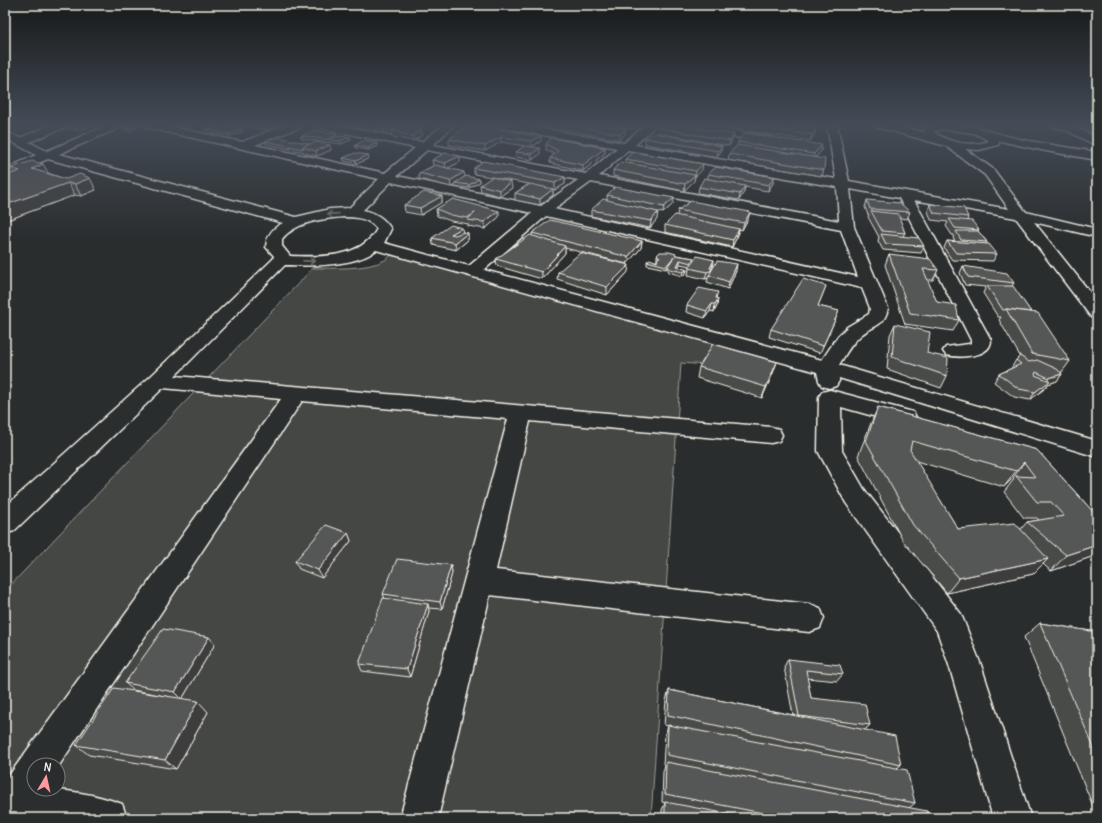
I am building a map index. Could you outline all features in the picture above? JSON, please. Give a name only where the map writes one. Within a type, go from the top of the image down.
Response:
[{"type":"street","points":[[5,173],[25,163]]},
{"type":"street","points":[[80,163],[296,222]]},
{"type":"street","points":[[324,163],[543,211],[868,285]]},
{"type":"street","points":[[352,213],[404,163]]},
{"type":"street","points":[[514,163],[847,227]]},
{"type":"street","points":[[473,271],[543,211],[589,178],[606,163]]},
{"type":"street","points":[[723,163],[1020,215],[1097,233]]},
{"type":"street","points":[[837,163],[843,185],[847,227],[868,285],[879,308],[877,317],[854,331],[845,340],[827,368],[830,396],[830,451],[855,496],[950,624],[965,665],[1012,818]]},
{"type":"street","points":[[976,163],[989,172],[1020,215],[1097,313]]},
{"type":"street","points":[[989,163],[989,172]]},
{"type":"street","points":[[904,195],[981,340],[981,345],[979,347],[970,350],[953,351]]},
{"type":"street","points":[[5,523],[158,381],[281,260],[282,255],[274,247],[274,238],[282,229],[313,216],[331,213],[352,213],[373,218],[381,223],[384,229],[382,236],[373,245],[341,258],[311,261],[281,260]]},
{"type":"street","points":[[373,245],[827,368],[1097,449]]},
{"type":"street","points":[[158,381],[771,435]]},
{"type":"street","points":[[44,757],[296,393]]},
{"type":"street","points":[[830,396],[958,430],[1025,450],[1018,425]]},
{"type":"street","points":[[419,818],[521,413]]},
{"type":"street","points":[[479,581],[809,618]]},
{"type":"street","points":[[7,805],[26,781]]},
{"type":"street","points":[[7,805],[108,818]]},
{"type":"shaded area","points":[[395,252],[718,343],[707,365],[681,363],[651,818],[5,818],[5,591],[313,268],[360,267],[385,260]]},
{"type":"building","points":[[25,163],[41,163],[43,164],[32,169],[66,179],[80,174],[90,178],[75,184],[68,183],[5,205],[5,176],[20,171],[11,168]]},
{"type":"building","points":[[480,163],[495,163],[565,177],[555,183],[474,168]]},
{"type":"building","points":[[620,163],[629,163],[695,175],[685,184],[613,170]]},
{"type":"building","points":[[651,163],[703,164],[696,171]]},
{"type":"building","points":[[785,163],[825,163],[824,170]]},
{"type":"building","points":[[435,165],[464,172],[450,181],[419,173]]},
{"type":"building","points":[[716,167],[774,177],[769,185],[708,174]]},
{"type":"building","points":[[466,176],[479,179],[469,185],[455,183]]},
{"type":"building","points":[[492,177],[511,182],[500,190],[480,185]]},
{"type":"building","points":[[704,178],[745,186],[740,194],[699,187]]},
{"type":"building","points":[[530,184],[553,189],[540,199],[515,193]]},
{"type":"building","points":[[615,187],[674,198],[664,207],[607,195]]},
{"type":"building","points":[[424,192],[442,196],[420,208],[404,205]]},
{"type":"building","points":[[453,199],[499,211],[484,222],[467,220],[476,212],[467,218],[451,215],[436,209]]},
{"type":"building","points":[[603,199],[658,212],[651,221],[591,210]]},
{"type":"building","points":[[867,200],[900,203],[910,212],[870,209]]},
{"type":"building","points":[[691,201],[750,212],[744,223],[678,210]]},
{"type":"building","points":[[930,204],[964,208],[968,217],[934,213]]},
{"type":"building","points":[[871,211],[898,214],[905,233],[882,231]]},
{"type":"building","points":[[675,215],[739,229],[733,240],[665,225]]},
{"type":"building","points":[[949,219],[972,221],[979,230],[955,228]]},
{"type":"building","points":[[550,220],[642,241],[628,257],[532,233]]},
{"type":"building","points":[[451,225],[462,228],[451,234],[455,235],[464,232],[468,233],[455,243],[432,238]]},
{"type":"building","points":[[956,231],[978,231],[987,242],[961,240]]},
{"type":"building","points":[[881,234],[919,238],[924,246],[886,244]]},
{"type":"building","points":[[530,235],[565,246],[542,272],[496,259]]},
{"type":"building","points":[[947,241],[989,244],[997,254],[956,253]]},
{"type":"building","points":[[660,252],[669,252],[676,254],[675,255],[694,258],[691,263],[680,260],[677,266],[687,270],[683,272],[670,269],[668,266],[674,257],[666,266],[647,261],[650,259],[657,262],[658,257],[660,257],[657,255]]},
{"type":"building","points":[[580,253],[629,265],[607,287],[558,272]]},
{"type":"building","points":[[889,254],[930,259],[938,270],[923,269],[937,302],[956,305],[959,320],[910,313]]},
{"type":"building","points":[[697,256],[714,260],[710,271],[707,272],[689,268]]},
{"type":"building","points":[[717,261],[737,264],[729,282],[709,275]]},
{"type":"building","points":[[963,266],[1007,273],[1014,283],[968,277]]},
{"type":"building","points":[[803,279],[826,286],[818,306],[839,311],[823,346],[771,329]]},
{"type":"building","points":[[987,286],[1013,286],[1031,312],[1006,309],[1003,310]]},
{"type":"building","points":[[699,288],[718,292],[716,298],[718,299],[707,311],[687,305]]},
{"type":"building","points":[[1006,309],[1038,313],[1070,361],[1032,354]]},
{"type":"building","points":[[895,324],[930,332],[927,353],[948,358],[947,376],[892,357]]},
{"type":"building","points":[[713,344],[777,362],[766,387],[699,367]]},
{"type":"building","points":[[1020,356],[1029,362],[1037,360],[1057,369],[1062,374],[1049,378],[1036,372],[1035,375],[1050,381],[1035,392],[1019,389],[999,374],[1021,364],[1016,360]]},
{"type":"building","points":[[878,407],[1037,450],[1097,516],[1097,545],[1066,555],[1027,522],[1064,516],[1051,502],[1037,502],[1016,476],[1035,477],[1024,462],[1016,471],[912,441],[910,450],[958,529],[1015,523],[1048,559],[959,578],[913,525],[866,441]]},
{"type":"building","points":[[326,525],[348,533],[318,570],[295,561]]},
{"type":"building","points":[[397,559],[451,565],[440,602],[383,594]]},
{"type":"building","points":[[383,598],[428,604],[407,669],[359,664]]},
{"type":"building","points":[[1040,623],[1097,632],[1097,755]]},
{"type":"building","points":[[163,629],[209,637],[175,692],[125,683]]},
{"type":"building","points":[[788,659],[840,665],[843,674],[806,670],[811,698],[865,704],[870,725],[799,716]]},
{"type":"building","points":[[114,688],[198,701],[165,760],[76,745]]},
{"type":"building","points":[[669,690],[895,736],[901,765],[668,715]]},
{"type":"building","points":[[668,725],[907,770],[915,803],[667,755]]},
{"type":"building","points":[[666,762],[927,811],[929,818],[788,818],[665,794]]},
{"type":"building","points":[[665,802],[750,818],[665,818]]}]
